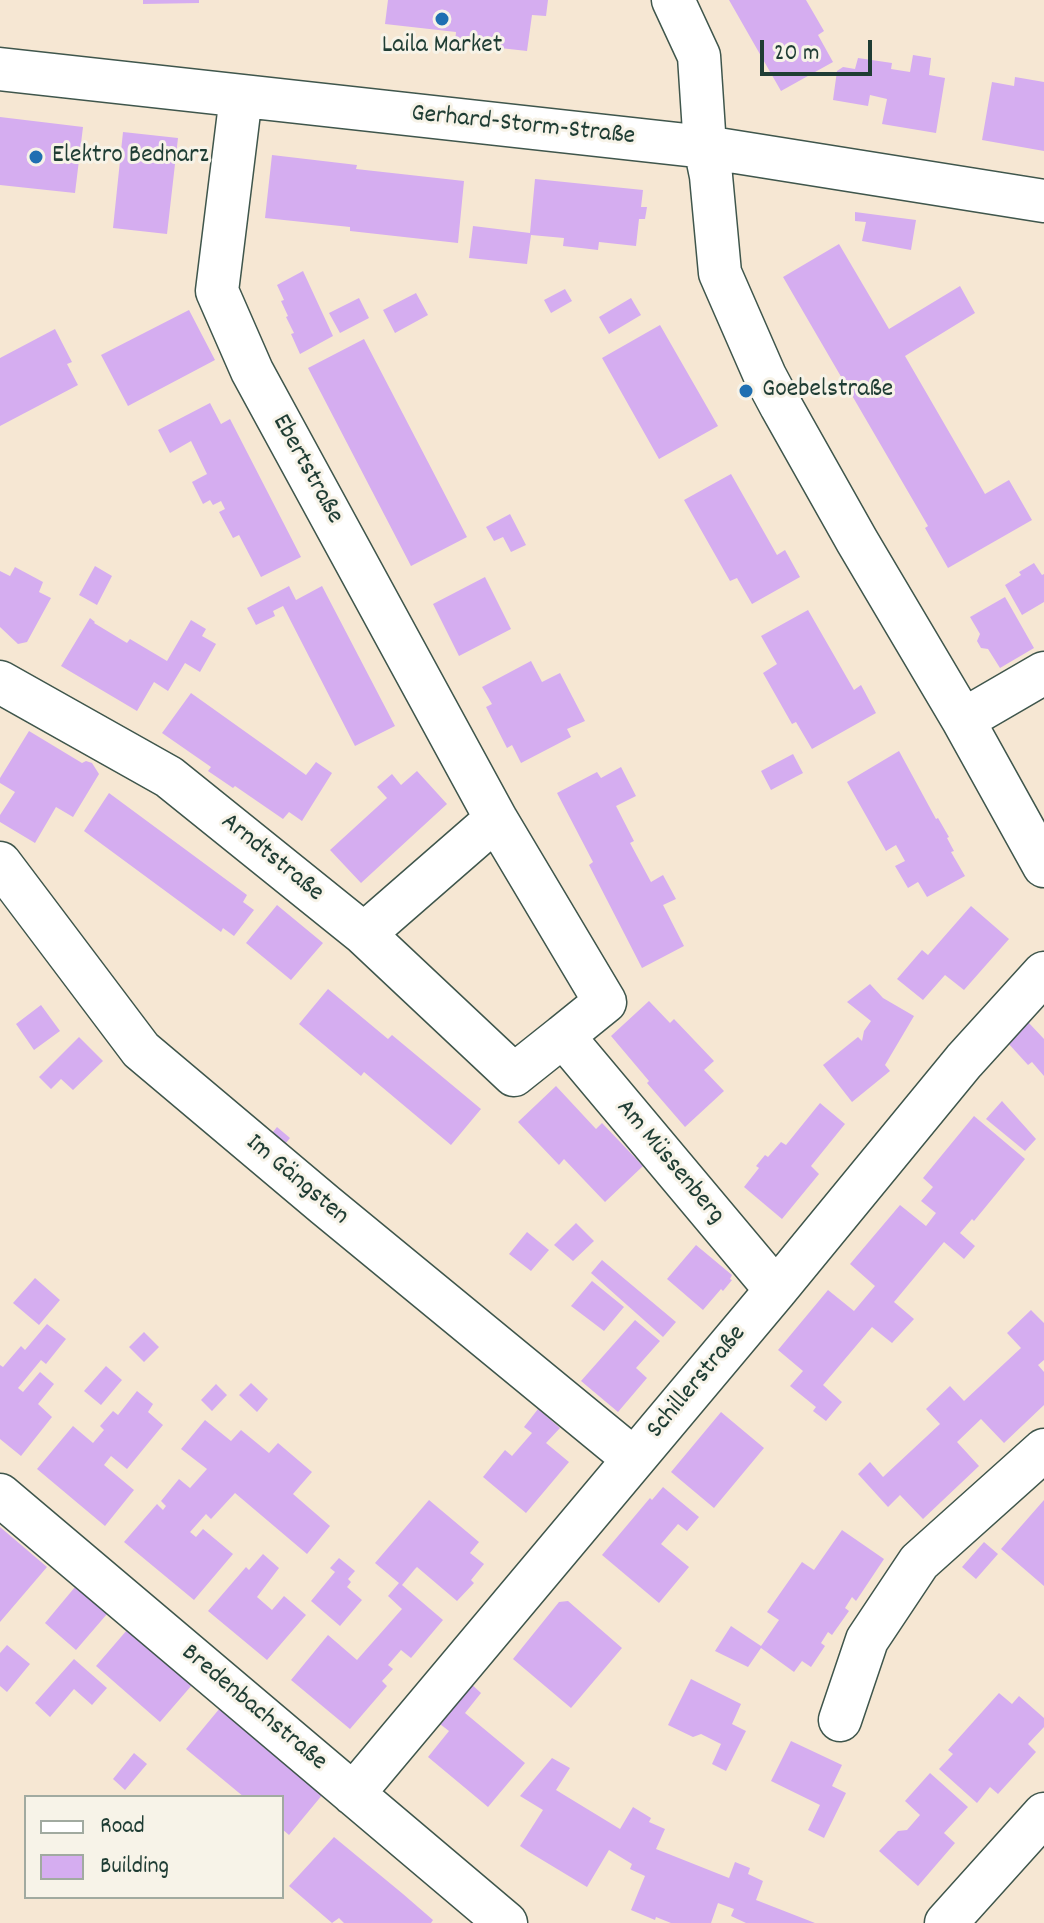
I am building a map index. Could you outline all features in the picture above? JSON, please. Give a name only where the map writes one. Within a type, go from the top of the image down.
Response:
[{"type":"street","points":[[673,0],[699,56],[705,147],[720,273],[765,376],[857,541],[1039,846]]},
{"type":"street","name":"Gerhard-Storm-Straße","points":[[0,69],[705,147],[1044,201]]},
{"type":"street","name":"Ebertstraße","points":[[241,96],[217,291],[252,371],[496,819],[605,1002],[563,1036]]},
{"type":"street","points":[[963,720],[1044,673]]},
{"type":"street","name":"Arndtstraße","points":[[0,682],[169,777],[364,934],[514,1075],[563,1036]]},
{"type":"street","points":[[364,934],[496,819]]},
{"type":"street","name":"Im Gängsten","points":[[0,863],[141,1050],[634,1459]]},
{"type":"street","name":"Schillerstraße","points":[[353,1794],[964,1061],[1044,973]]},
{"type":"street","name":"Am Müssenberg","points":[[563,1036],[776,1290]]},
{"type":"street","points":[[840,1720],[867,1640],[919,1562],[1044,1450]]},
{"type":"street","name":"Bredenbachstraße","points":[[0,1495],[506,1923]]},
{"type":"street","points":[[946,1923],[1044,1814]]},
{"type":"building","points":[[143,0],[199,0],[199,3],[143,4]]},
{"type":"building","points":[[388,0],[548,0],[546,16],[532,15],[527,51],[455,43],[456,32],[385,24]]},
{"type":"building","points":[[729,0],[806,0],[824,31],[818,35],[833,62],[781,91]]},
{"type":"building","points":[[913,55],[931,58],[929,75],[945,78],[936,133],[882,124],[887,99],[870,95],[868,106],[833,100],[837,71],[843,67],[855,69],[858,58],[892,63],[891,69],[910,72]]},
{"type":"building","points":[[1015,77],[1044,82],[1044,151],[982,140],[992,82],[1014,86]]},
{"type":"building","points":[[0,117],[83,127],[75,193],[0,185]]},
{"type":"building","points":[[123,132],[178,138],[167,234],[113,228]]},
{"type":"building","points":[[272,155],[357,165],[356,169],[464,181],[458,243],[265,218]]},
{"type":"building","points":[[535,179],[643,190],[641,207],[647,207],[645,219],[639,219],[636,246],[599,242],[598,250],[563,246],[564,238],[531,235],[527,264],[469,258],[473,226],[530,233]]},
{"type":"building","points":[[855,212],[916,220],[911,250],[862,241],[866,222],[855,221]]},
{"type":"building","points":[[839,244],[889,329],[960,286],[975,313],[905,356],[985,494],[1009,480],[1032,520],[948,568],[925,528],[928,526],[783,277]]},
{"type":"building","points":[[303,271],[333,336],[300,354],[277,285]]},
{"type":"building","points":[[565,289],[572,301],[551,313],[544,300]]},
{"type":"building","points":[[416,293],[428,315],[395,333],[383,310]]},
{"type":"building","points":[[359,298],[369,318],[340,333],[329,313]]},
{"type":"building","points":[[631,298],[641,315],[609,334],[599,317]]},
{"type":"building","points":[[189,310],[215,360],[128,406],[101,355]]},
{"type":"building","points":[[660,325],[718,426],[659,459],[602,358]]},
{"type":"building","points":[[55,329],[72,362],[67,364],[78,385],[0,426],[0,358]]},
{"type":"building","points":[[364,339],[467,537],[411,566],[308,368]]},
{"type":"building","points":[[210,403],[221,424],[230,419],[301,557],[261,577],[239,535],[233,538],[219,512],[225,509],[221,501],[213,505],[210,500],[203,504],[192,482],[207,474],[191,441],[170,453],[158,430]]},
{"type":"building","points":[[731,474],[777,555],[785,550],[800,577],[752,604],[737,578],[730,581],[684,500]]},
{"type":"building","points":[[510,514],[526,545],[511,552],[503,537],[494,541],[486,527]]},
{"type":"building","points":[[1034,563],[1044,574],[1044,602],[1022,615],[1005,585]]},
{"type":"building","points":[[95,566],[112,576],[97,605],[79,595]]},
{"type":"building","points":[[15,567],[43,582],[39,592],[51,598],[27,642],[18,644],[0,627],[0,571],[10,576]]},
{"type":"building","points":[[485,577],[511,629],[459,656],[433,604]]},
{"type":"building","points":[[289,586],[296,600],[322,586],[395,726],[355,746],[283,606],[273,611],[275,616],[256,625],[247,608]]},
{"type":"building","points":[[1005,597],[1034,648],[1000,668],[988,649],[981,648],[977,641],[980,634],[970,617]]},
{"type":"building","points":[[808,610],[854,690],[861,685],[876,713],[812,749],[796,722],[792,724],[763,673],[777,664],[761,636]]},
{"type":"building","points":[[90,618],[127,643],[130,639],[167,661],[191,620],[206,629],[202,636],[216,644],[200,672],[185,663],[168,691],[154,682],[137,711],[61,666]]},
{"type":"building","points":[[531,661],[542,682],[560,673],[585,721],[567,729],[571,737],[521,763],[512,745],[507,748],[486,707],[492,704],[482,687]]},
{"type":"building","points":[[191,693],[306,775],[316,762],[332,773],[302,821],[289,812],[283,819],[235,786],[233,788],[208,771],[211,767],[162,733]]},
{"type":"building","points":[[29,731],[82,763],[92,763],[99,774],[73,817],[56,807],[35,843],[0,822],[0,815],[15,792],[0,783],[0,778]]},
{"type":"building","points":[[899,751],[949,837],[954,851],[951,852],[965,876],[927,897],[918,882],[908,888],[895,866],[905,861],[896,845],[886,851],[847,782]]},
{"type":"building","points":[[793,754],[803,773],[771,790],[761,771]]},
{"type":"building","points":[[621,767],[636,796],[616,806],[634,841],[630,843],[651,882],[663,875],[676,899],[663,905],[684,946],[642,968],[589,865],[593,862],[557,793],[597,772],[601,778]]},
{"type":"building","points":[[417,771],[447,804],[361,883],[330,850],[387,798],[377,787],[392,774],[401,785]]},
{"type":"building","points":[[109,793],[247,895],[243,902],[254,910],[234,936],[223,928],[221,932],[84,831]]},
{"type":"building","points":[[277,905],[323,943],[291,980],[246,943]]},
{"type":"building","points":[[971,906],[1009,939],[964,990],[945,975],[923,1000],[897,979],[922,950],[928,955]]},
{"type":"building","points":[[870,984],[883,998],[914,1016],[885,1065],[890,1071],[852,1102],[823,1065],[858,1037],[862,1041],[871,1021],[847,1002]]},
{"type":"building","points":[[328,989],[388,1039],[392,1035],[481,1109],[451,1145],[364,1072],[361,1076],[299,1024]]},
{"type":"building","points":[[649,1001],[670,1023],[674,1019],[714,1061],[704,1070],[724,1091],[685,1127],[611,1036]]},
{"type":"building","points":[[41,1005],[60,1031],[34,1050],[16,1024]]},
{"type":"building","points":[[1028,1022],[1044,1039],[1044,1076],[1032,1062],[1028,1065],[1007,1042]]},
{"type":"building","points":[[79,1037],[103,1061],[73,1090],[61,1079],[51,1089],[39,1077]]},
{"type":"building","points":[[556,1086],[596,1129],[602,1123],[643,1166],[605,1202],[564,1159],[559,1165],[518,1122]]},
{"type":"building","points":[[1002,1101],[1036,1139],[1025,1151],[986,1119]]},
{"type":"building","points":[[820,1103],[845,1124],[811,1166],[819,1174],[782,1219],[744,1187],[765,1155],[768,1157],[781,1142],[786,1145]]},
{"type":"building","points":[[974,1116],[1025,1159],[974,1221],[972,1219],[960,1233],[975,1246],[964,1259],[944,1242],[894,1302],[914,1319],[892,1343],[872,1327],[823,1385],[842,1402],[826,1421],[813,1411],[816,1407],[790,1386],[803,1371],[778,1350],[828,1290],[854,1311],[875,1286],[850,1264],[900,1205],[926,1226],[936,1213],[921,1201],[933,1187],[923,1178]]},
{"type":"building","points":[[277,1127],[290,1138],[281,1149],[268,1138]]},
{"type":"building","points":[[576,1223],[594,1241],[573,1261],[554,1245]]},
{"type":"building","points":[[527,1232],[549,1250],[531,1271],[509,1254]]},
{"type":"building","points":[[696,1245],[732,1275],[732,1280],[723,1291],[721,1289],[703,1310],[667,1279]]},
{"type":"building","points":[[602,1260],[676,1322],[663,1337],[591,1273]]},
{"type":"building","points":[[35,1278],[60,1300],[39,1325],[13,1303]]},
{"type":"building","points":[[592,1281],[624,1307],[604,1331],[571,1306]]},
{"type":"building","points":[[1031,1310],[1044,1323],[1044,1360],[1038,1365],[1044,1372],[1044,1405],[1004,1443],[981,1419],[957,1442],[979,1466],[923,1519],[900,1495],[888,1507],[858,1474],[870,1462],[883,1477],[940,1424],[926,1409],[950,1386],[964,1401],[1021,1348],[1007,1333]]},
{"type":"building","points":[[635,1320],[660,1341],[636,1368],[647,1378],[618,1412],[581,1381]]},
{"type":"building","points":[[47,1324],[66,1339],[46,1364],[41,1360],[18,1388],[23,1392],[40,1372],[54,1384],[38,1404],[52,1417],[21,1456],[0,1439],[0,1365],[3,1367],[21,1346],[25,1350]]},
{"type":"building","points":[[144,1332],[159,1347],[144,1362],[129,1347]]},
{"type":"building","points":[[106,1366],[122,1380],[101,1405],[84,1391]]},
{"type":"building","points":[[251,1383],[268,1399],[257,1412],[239,1395]]},
{"type":"building","points":[[216,1384],[227,1395],[212,1411],[201,1400]]},
{"type":"building","points":[[137,1391],[153,1404],[148,1412],[163,1425],[127,1469],[111,1456],[104,1465],[134,1490],[105,1526],[37,1469],[73,1426],[93,1443],[104,1430],[100,1426],[113,1411],[118,1415]]},
{"type":"building","points":[[538,1409],[560,1428],[546,1443],[569,1462],[526,1513],[483,1477],[505,1450],[512,1456],[532,1433],[524,1427]]},
{"type":"building","points":[[721,1412],[764,1448],[714,1508],[671,1472]]},
{"type":"building","points":[[205,1420],[231,1441],[241,1430],[269,1453],[278,1443],[312,1472],[293,1494],[330,1526],[307,1554],[235,1493],[211,1519],[206,1514],[190,1532],[196,1537],[203,1529],[233,1554],[194,1600],[124,1542],[157,1504],[163,1510],[166,1506],[161,1501],[179,1479],[190,1488],[207,1469],[181,1449]]},
{"type":"building","points":[[663,1487],[699,1517],[687,1531],[678,1524],[661,1544],[689,1567],[659,1603],[602,1555]]},
{"type":"building","points":[[429,1500],[479,1542],[470,1553],[484,1564],[471,1580],[474,1583],[457,1601],[417,1567],[402,1585],[443,1620],[411,1658],[401,1650],[388,1665],[393,1669],[382,1681],[387,1686],[350,1729],[291,1680],[328,1635],[357,1660],[402,1609],[388,1596],[399,1583],[375,1563]]},
{"type":"building","points":[[1044,1500],[1044,1586],[1001,1549]]},
{"type":"building","points":[[0,1527],[47,1567],[0,1622]]},
{"type":"building","points":[[842,1530],[884,1559],[856,1601],[852,1597],[845,1608],[849,1611],[832,1635],[828,1632],[821,1643],[825,1646],[811,1667],[802,1661],[794,1672],[761,1648],[748,1667],[715,1651],[731,1626],[761,1646],[779,1620],[767,1612],[802,1562],[814,1570]]},
{"type":"building","points":[[984,1542],[998,1554],[976,1579],[962,1567]]},
{"type":"building","points":[[263,1554],[279,1568],[257,1597],[272,1610],[284,1596],[306,1615],[267,1660],[208,1611],[246,1567],[249,1570]]},
{"type":"building","points":[[339,1558],[355,1571],[348,1579],[351,1582],[347,1587],[362,1600],[340,1626],[311,1601],[335,1572],[330,1568]]},
{"type":"building","points":[[75,1587],[107,1614],[76,1650],[45,1623]]},
{"type":"building","points":[[568,1601],[622,1648],[571,1708],[513,1659],[559,1602]]},
{"type":"building","points":[[127,1630],[192,1685],[160,1722],[96,1666]]},
{"type":"building","points":[[7,1645],[30,1664],[7,1692],[0,1686],[0,1653]]},
{"type":"building","points":[[74,1659],[107,1688],[92,1705],[74,1689],[50,1717],[35,1703]]},
{"type":"building","points":[[691,1679],[741,1704],[732,1724],[746,1731],[726,1771],[712,1764],[721,1744],[701,1734],[693,1737],[668,1725]]},
{"type":"building","points":[[469,1682],[481,1693],[465,1713],[525,1763],[488,1807],[428,1757],[449,1731],[436,1721]]},
{"type":"building","points":[[999,1693],[1012,1704],[1019,1696],[1044,1718],[1044,1727],[1028,1744],[1036,1752],[998,1794],[990,1787],[977,1803],[939,1769],[953,1754],[948,1750]]},
{"type":"building","points":[[220,1708],[323,1794],[289,1835],[284,1831],[284,1795],[242,1795],[186,1749]]},
{"type":"building","points":[[791,1741],[842,1765],[832,1786],[846,1793],[824,1838],[808,1830],[820,1805],[771,1781]]},
{"type":"building","points":[[134,1753],[147,1764],[125,1790],[113,1779]]},
{"type":"building","points":[[552,1758],[570,1768],[556,1790],[620,1829],[633,1807],[651,1818],[649,1822],[665,1829],[656,1849],[729,1878],[735,1862],[750,1868],[748,1874],[763,1881],[756,1900],[815,1923],[746,1923],[731,1916],[734,1909],[718,1903],[711,1923],[671,1923],[656,1917],[655,1920],[631,1910],[645,1876],[630,1869],[632,1864],[609,1850],[587,1887],[529,1852],[520,1846],[543,1810],[520,1796]]},
{"type":"building","points":[[930,1773],[968,1807],[944,1833],[955,1843],[918,1886],[879,1851],[898,1831],[907,1830],[920,1815],[905,1801]]},
{"type":"building","points":[[334,1837],[433,1920],[431,1923],[344,1923],[339,1918],[332,1923],[289,1886]]},
{"type":"place","name":"Laila Market","points":[[442,19]]},
{"type":"place","name":"Elektro Bednarz","points":[[36,157]]},
{"type":"place","name":"Goebelstraße","points":[[746,391]]}]
